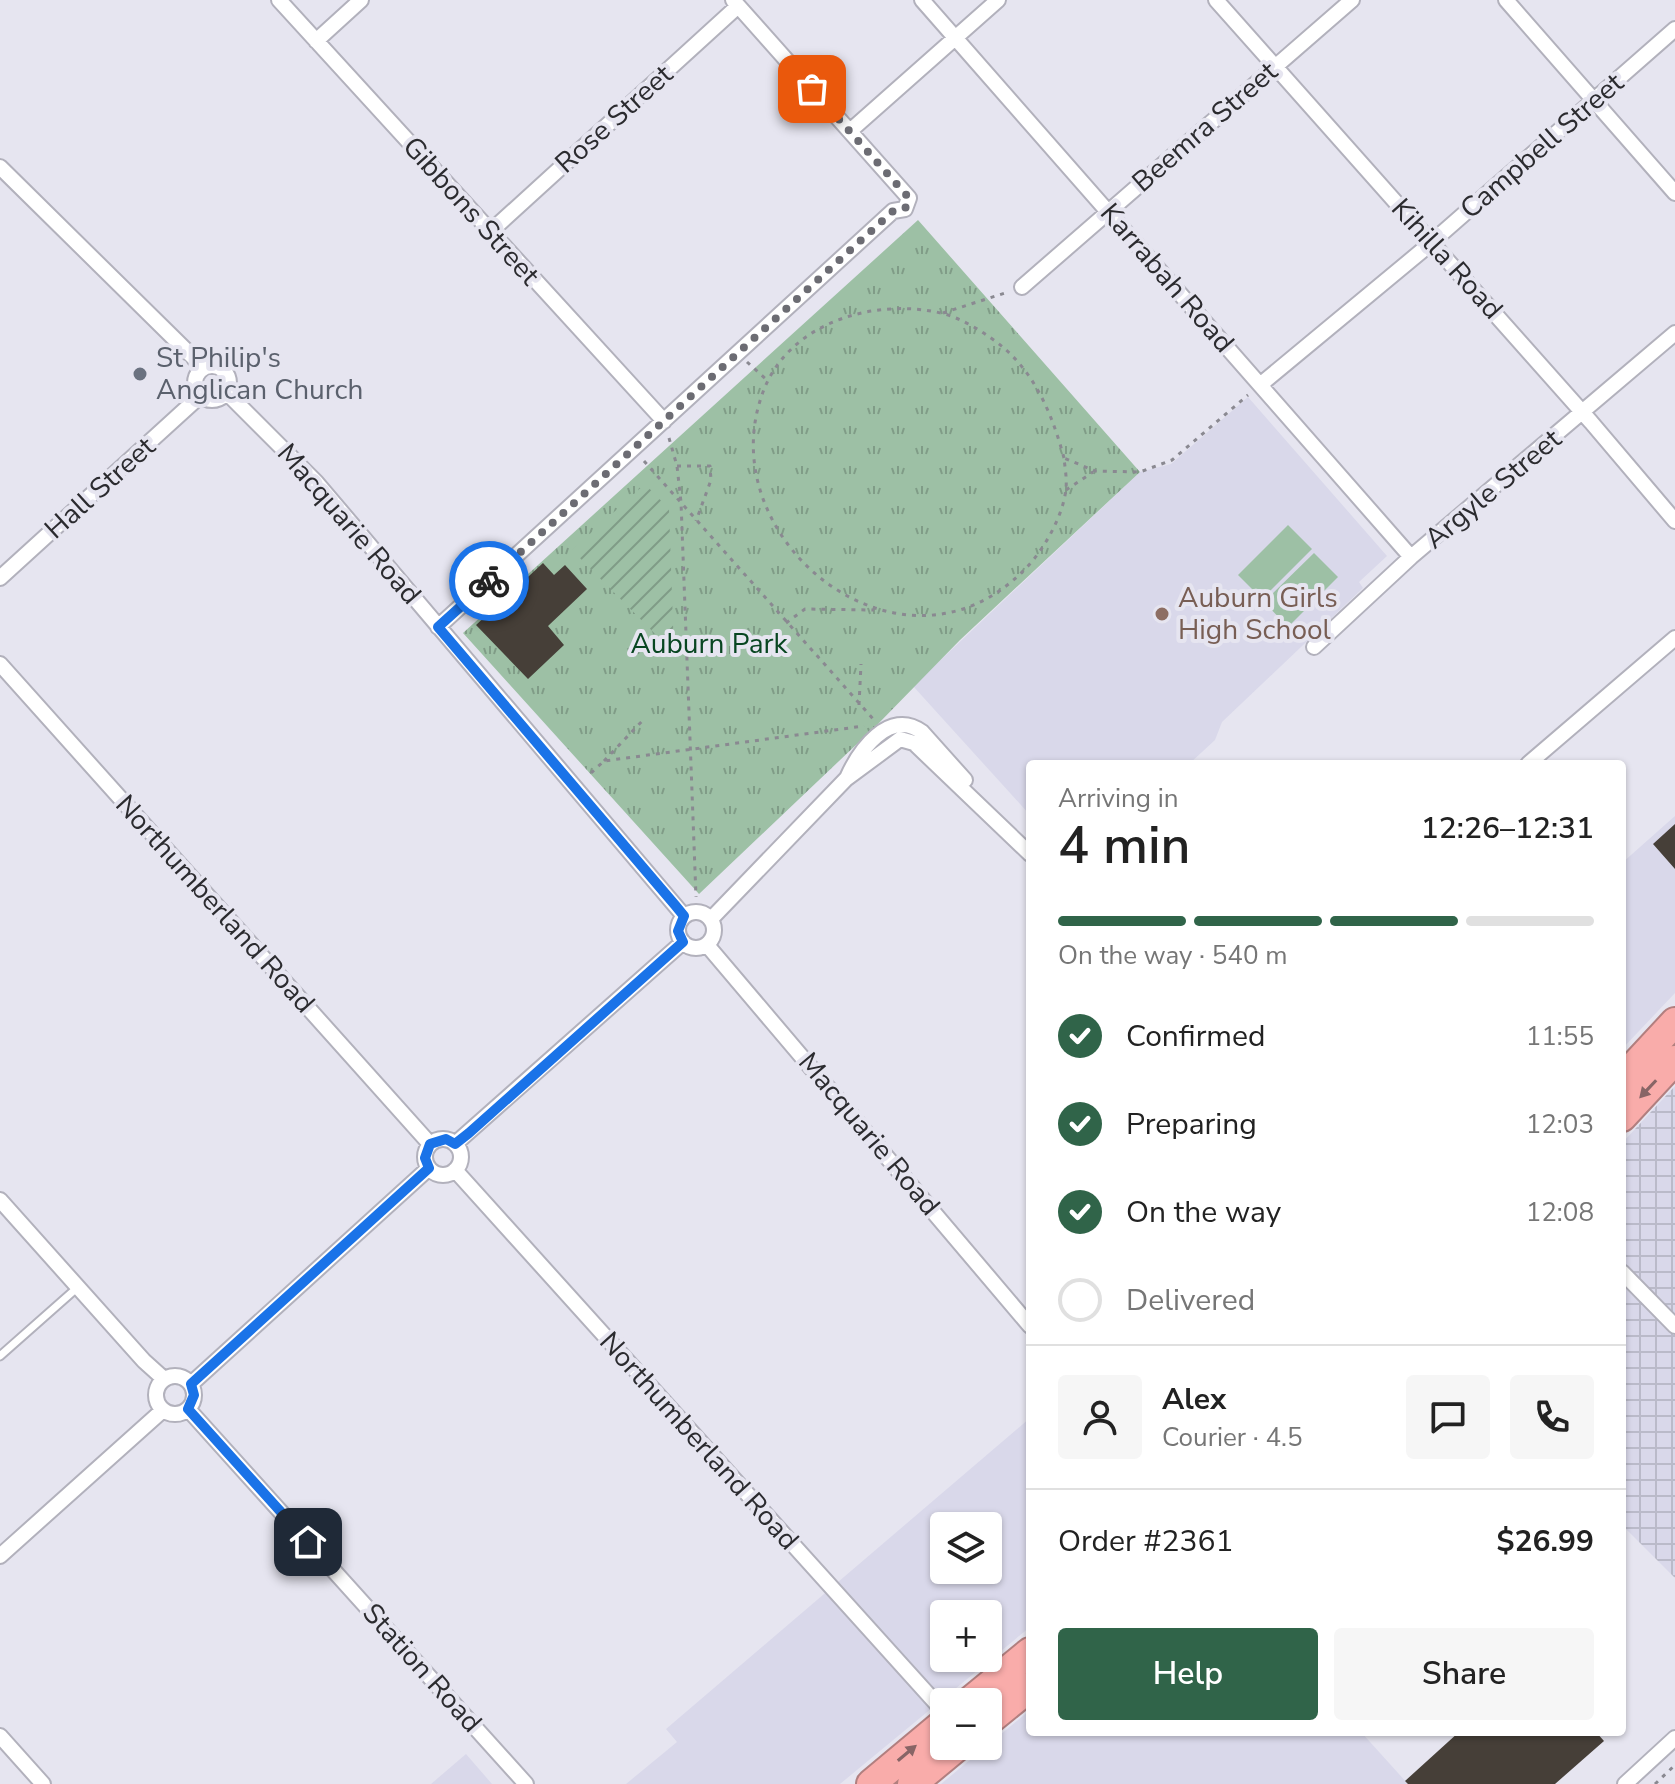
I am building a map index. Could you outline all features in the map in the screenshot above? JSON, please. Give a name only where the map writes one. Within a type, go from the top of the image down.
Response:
[{"type":"highway","points":[[1626,1075],[1675,1022]]},
{"type":"highway","points":[[1626,1113],[1675,1060]]},
{"type":"highway","points":[[986,1688],[1026,1655]]},
{"type":"highway","points":[[1002,1710],[1026,1690]]},
{"type":"highway","points":[[871,1784],[930,1735]]},
{"type":"highway","points":[[912,1784],[941,1760]]},
{"type":"street","name":"Gibbons Street","points":[[279,0],[664,421]]},
{"type":"street","points":[[316,41],[361,0]]},
{"type":"street","name":"Karrabah Road","points":[[922,0],[1411,557]]},
{"type":"street","points":[[850,131],[998,0]]},
{"type":"street","name":"Kihilla Road","points":[[1216,0],[1432,241],[1675,521]]},
{"type":"street","name":"Beemra Street","points":[[1022,287],[1352,0]]},
{"type":"street","points":[[1506,0],[1675,193]]},
{"type":"street","points":[[438,627],[893,211],[905,209],[909,198],[735,3]]},
{"type":"street","name":"Rose Street","points":[[490,232],[735,3]]},
{"type":"street","name":"Campbell Street","points":[[1260,385],[1432,241],[1675,29]]},
{"type":"street","points":[[0,167],[204,368]]},
{"type":"street","name":"Argyle Street","points":[[1314,647],[1411,557],[1675,333]]},
{"type":"street","points":[[214,366],[224,371],[229,381],[226,392],[214,400],[200,396],[194,381],[204,368],[214,366]]},
{"type":"street","name":"Macquarie Road","points":[[226,392],[316,482],[684,916]]},
{"type":"street","name":"Hall Street","points":[[0,578],[200,396]]},
{"type":"street","points":[[1533,760],[1675,638]]},
{"type":"street","name":"Northumberland Road","points":[[0,664],[430,1144]]},
{"type":"street","points":[[846,779],[855,760],[885,730],[898,724],[915,727],[968,783],[974,798]]},
{"type":"street","points":[[711,919],[846,779],[900,739],[914,743],[1026,850]]},
{"type":"street","points":[[696,912],[711,919],[714,930],[707,945],[697,948],[683,942],[678,931],[684,916],[696,912]]},
{"type":"street","points":[[455,1144],[683,942]]},
{"type":"street","name":"Macquarie Road","points":[[707,945],[1026,1321]]},
{"type":"street","points":[[446,1139],[455,1144],[461,1154],[455,1170],[439,1174],[429,1168],[425,1158],[430,1144],[446,1139]]},
{"type":"street","points":[[191,1384],[429,1168]]},
{"type":"street","name":"Northumberland Road","points":[[455,1170],[930,1696]]},
{"type":"street","points":[[0,1200],[144,1361],[164,1379],[181,1377],[191,1384],[194,1395],[188,1409],[176,1414],[163,1410],[159,1405],[157,1392],[164,1379]]},
{"type":"street","points":[[1626,1276],[1675,1326]]},
{"type":"street","name":"Station Road","points":[[188,1409],[526,1784]]},
{"type":"street","points":[[0,1556],[163,1410]]},
{"type":"street","points":[[0,1736],[43,1784]]},
{"type":"street","points":[[1625,1784],[1675,1738]]},
{"type":"lane","points":[[0,1356],[78,1287]]},
{"type":"path","points":[[877,610],[851,600],[811,567],[787,541],[765,507],[754,468],[752,444],[754,423],[768,381],[782,359],[802,340],[846,316],[880,309],[943,313],[1022,287]]},
{"type":"path","points":[[786,623],[805,609],[877,610],[915,616],[947,613],[972,606],[1003,589],[1031,563],[1046,543],[1066,490],[1064,458],[1046,405],[1021,365],[1004,348],[980,331],[943,313]]},
{"type":"path","points":[[737,354],[768,381]]},
{"type":"path","points":[[1064,458],[1095,471],[1140,472],[1172,460],[1260,385]]},
{"type":"path","points":[[664,421],[677,466],[681,502],[696,897]]},
{"type":"path","points":[[604,761],[878,724],[633,449]]},
{"type":"path","points":[[677,466],[710,466],[711,480],[696,521]]},
{"type":"path","points":[[1066,490],[1095,471]]},
{"type":"path","points":[[859,705],[861,664]]},
{"type":"path","points":[[591,773],[645,718]]},
{"type":"path","points":[[1655,1784],[1675,1765]]},
{"type":"shaded area","name":"Auburn Girls High School","points":[[1248,397],[1387,556],[1359,582],[1363,588],[1222,722],[1215,740],[1193,760],[1026,760],[1026,811],[913,686],[1140,472],[1171,464]]},
{"type":"shaded area","points":[[1675,816],[1675,993],[1626,1045],[1626,859]]},
{"type":"shaded area","points":[[1675,1086],[1675,1578],[1626,1529],[1626,1139]]},
{"type":"shaded area","points":[[1026,1421],[1026,1630],[1002,1650],[1002,1600],[930,1600],[930,1672],[976,1672],[956,1688],[930,1688],[930,1710],[840,1784],[626,1784],[677,1742],[666,1729]]},
{"type":"shaded area","points":[[1026,1713],[1026,1736],[1365,1736],[1408,1784],[941,1784],[970,1760],[1002,1760],[1002,1733]]},
{"type":"shaded area","points":[[466,1754],[492,1784],[431,1784]]},
{"type":"green space","name":"Auburn Park","points":[[918,220],[1140,472],[960,640],[878,724],[699,894],[463,633]]},
{"type":"green space","points":[[645,484],[669,509],[674,653],[572,550]]},
{"type":"green space","points":[[1288,525],[1312,549],[1262,599],[1238,575]]},
{"type":"green space","points":[[1314,553],[1338,577],[1288,627],[1264,602]]},
{"type":"building","points":[[543,563],[554,575],[565,565],[587,589],[548,626],[564,645],[528,679],[476,625]]},
{"type":"building","points":[[1675,824],[1675,869],[1653,844]]},
{"type":"building","points":[[1455,1736],[1600,1736],[1604,1741],[1555,1784],[1408,1784],[1405,1781]]},
{"type":"way so far","points":[[489,581],[893,211],[905,209],[909,204],[909,198],[812,89]]},
{"type":"place","name":"St Philip's Anglican Church","points":[[140,374]]},
{"type":"place","name":"Auburn Girls High School","points":[[1162,614]]},
{"type":"route","points":[[308,1542],[188,1409],[194,1400],[191,1384],[429,1168],[425,1153],[430,1144],[446,1139],[455,1144],[469,1133],[683,942],[678,931],[684,916],[438,627],[489,581]]}]
